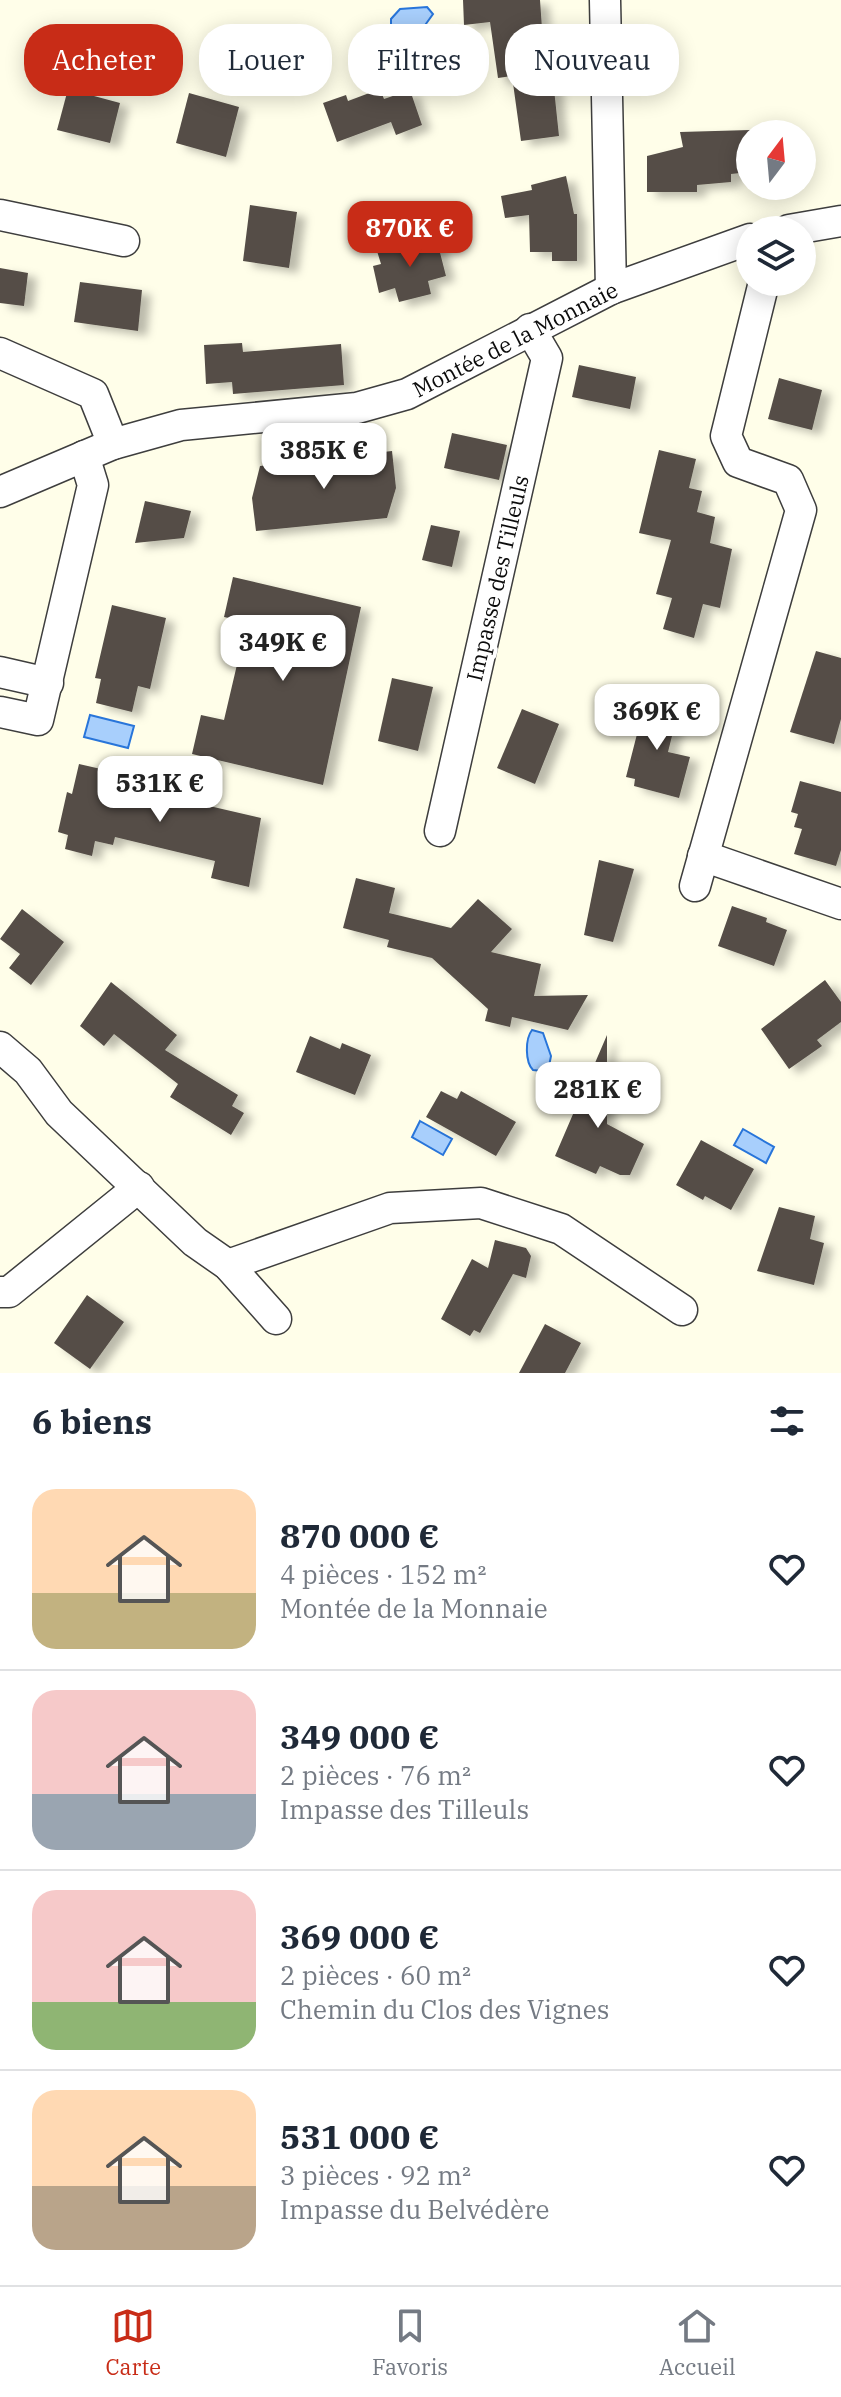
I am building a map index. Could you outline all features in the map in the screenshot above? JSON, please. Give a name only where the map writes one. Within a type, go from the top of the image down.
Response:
[{"type":"street","points":[[605,0],[611,289]]},
{"type":"street","points":[[0,215],[124,241]]},
{"type":"street","points":[[816,225],[841,221]]},
{"type":"street","name":"Montée de la Monnaie","points":[[0,492],[113,444],[181,425],[357,408],[407,394],[611,289],[736,244]]},
{"type":"street","points":[[695,886],[801,510],[788,480],[738,462],[726,436],[761,296]]},
{"type":"street","name":"Impasse des Tilleuls","points":[[440,831],[547,358],[530,329]]},
{"type":"street","points":[[0,353],[93,394],[113,444]]},
{"type":"street","points":[[0,712],[38,720],[93,485],[84,456]]},
{"type":"street","points":[[0,672],[48,683]]},
{"type":"street","points":[[703,856],[841,904]]},
{"type":"street","points":[[0,1047],[28,1071],[59,1113],[195,1242],[228,1265],[276,1319]]},
{"type":"street","points":[[0,1292],[9,1292],[139,1187]]},
{"type":"street","points":[[228,1265],[390,1208],[481,1203],[561,1229],[682,1310]]},
{"type":"water","points":[[427,7],[433,14],[426,24],[391,24],[391,19],[400,9]]},
{"type":"water","points":[[90,715],[134,726],[128,748],[84,737]]},
{"type":"water","points":[[532,1030],[543,1033],[551,1056],[549,1066],[542,1071],[533,1070],[528,1062],[527,1045]]},
{"type":"water","points":[[420,1121],[452,1139],[443,1155],[412,1137]]},
{"type":"water","points":[[743,1129],[774,1147],[766,1163],[734,1145]]},
{"type":"building","points":[[463,0],[540,0],[542,24],[505,24],[505,77],[498,78],[490,22],[464,24]]},
{"type":"building","points":[[189,93],[239,107],[226,157],[176,143]]},
{"type":"building","points":[[346,95],[348,101],[361,96],[383,96],[384,99],[412,96],[422,125],[396,135],[391,122],[337,142],[323,103]]},
{"type":"building","points":[[66,96],[94,96],[120,103],[110,143],[57,130]]},
{"type":"building","points":[[515,96],[555,96],[559,136],[521,141]]},
{"type":"building","points":[[736,130],[736,173],[731,174],[731,182],[697,185],[697,192],[647,192],[647,156],[683,147],[680,132]]},
{"type":"building","points":[[566,176],[574,214],[577,214],[577,261],[552,261],[552,252],[530,252],[529,215],[505,218],[501,196],[532,190],[531,185]]},
{"type":"building","points":[[250,205],[297,212],[289,268],[243,261]]},
{"type":"building","points":[[436,237],[446,276],[428,281],[431,294],[399,302],[395,288],[379,293],[373,266],[381,264],[377,251]]},
{"type":"building","points":[[0,268],[28,273],[24,306],[0,303]]},
{"type":"building","points":[[80,282],[142,290],[138,331],[74,322]]},
{"type":"building","points":[[242,343],[243,352],[341,344],[344,385],[233,394],[232,382],[206,384],[204,345]]},
{"type":"building","points":[[579,365],[636,377],[630,409],[572,397]]},
{"type":"building","points":[[779,378],[822,390],[812,430],[768,419]]},
{"type":"building","points":[[452,433],[507,445],[499,480],[444,468]]},
{"type":"building","points":[[659,450],[696,459],[689,488],[702,491],[697,512],[715,517],[710,543],[732,549],[720,608],[703,604],[694,638],[663,629],[672,598],[656,594],[671,540],[639,533]]},
{"type":"building","points":[[392,451],[396,488],[387,518],[256,531],[252,498],[260,466]]},
{"type":"building","points":[[145,501],[191,511],[184,538],[135,543]]},
{"type":"building","points":[[431,525],[460,531],[452,567],[422,560]]},
{"type":"building","points":[[233,577],[361,607],[323,785],[192,754],[201,715],[224,720],[247,622],[224,617]]},
{"type":"building","points":[[112,605],[166,618],[150,689],[138,686],[132,712],[96,703],[101,679],[95,678]]},
{"type":"building","points":[[816,651],[841,658],[841,719],[834,744],[790,732]]},
{"type":"building","points":[[392,678],[433,687],[418,751],[378,741]]},
{"type":"building","points":[[646,699],[679,708],[668,752],[690,757],[679,798],[634,786],[635,779],[626,777]]},
{"type":"building","points":[[522,709],[559,724],[535,784],[497,768]]},
{"type":"building","points":[[79,764],[114,772],[109,792],[159,804],[166,778],[197,785],[192,802],[261,818],[249,887],[211,878],[215,861],[115,837],[113,845],[95,841],[92,856],[65,849],[68,835],[58,832],[67,792],[72,794]]},
{"type":"building","points":[[800,781],[841,792],[841,850],[836,866],[794,854],[802,829],[794,827],[798,814],[791,812]]},
{"type":"building","points":[[599,860],[634,869],[613,942],[584,935]]},
{"type":"building","points":[[356,878],[395,888],[389,913],[451,928],[478,899],[512,929],[491,952],[541,964],[534,996],[588,995],[568,1030],[512,1017],[510,1027],[485,1021],[488,1009],[432,958],[387,947],[389,940],[343,928]]},
{"type":"building","points":[[732,906],[767,918],[766,922],[787,930],[774,966],[718,946]]},
{"type":"building","points":[[22,909],[64,942],[31,985],[9,968],[20,954],[0,939]]},
{"type":"building","points":[[825,980],[841,1002],[841,1022],[817,1040],[822,1046],[789,1069],[761,1029]]},
{"type":"building","points":[[111,982],[177,1035],[165,1050],[238,1095],[232,1106],[244,1113],[231,1135],[170,1097],[178,1084],[114,1034],[104,1046],[80,1026]]},
{"type":"building","points":[[607,1035],[607,1124],[644,1144],[630,1175],[620,1175],[600,1166],[596,1174],[555,1156]]},
{"type":"building","points":[[310,1036],[340,1049],[342,1043],[371,1055],[355,1095],[296,1072]]},
{"type":"building","points":[[441,1091],[457,1099],[461,1091],[516,1122],[496,1156],[426,1117]]},
{"type":"building","points":[[701,1140],[754,1169],[731,1210],[705,1196],[703,1200],[676,1185]]},
{"type":"building","points":[[779,1207],[815,1216],[810,1239],[824,1243],[814,1285],[757,1271]]},
{"type":"building","points":[[495,1240],[526,1248],[531,1256],[526,1278],[513,1274],[480,1333],[474,1330],[470,1336],[441,1319],[472,1259],[488,1268]]},
{"type":"building","points":[[87,1295],[124,1322],[90,1369],[54,1343]]},
{"type":"building","points":[[545,1324],[581,1343],[565,1373],[519,1373]]}]
